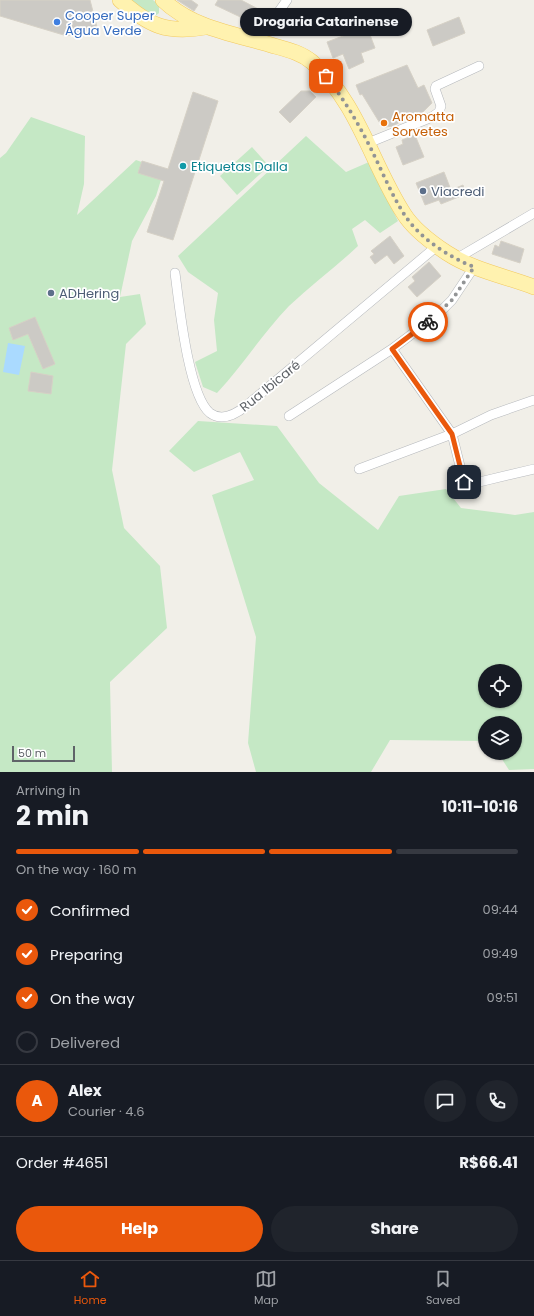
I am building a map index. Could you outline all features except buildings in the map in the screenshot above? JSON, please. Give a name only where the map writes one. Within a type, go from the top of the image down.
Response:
[{"type":"main road","points":[[120,0],[142,18],[151,23],[179,31],[206,27]]},
{"type":"main road","points":[[151,23],[162,18],[166,10],[164,1]]},
{"type":"main road","points":[[164,1],[206,27],[296,52],[312,62],[335,88],[368,143],[405,215],[419,231],[456,259],[474,267],[534,286]]},
{"type":"street","points":[[258,41],[287,0]]},
{"type":"street","points":[[368,143],[432,117],[439,112],[441,106],[435,89],[436,86],[479,66]]},
{"type":"street","points":[[456,259],[534,213]]},
{"type":"street","name":"Rua Ibicaré","points":[[175,273],[190,368],[203,405],[210,414],[221,417],[234,415],[246,406],[437,246]]},
{"type":"street","points":[[289,416],[392,349],[436,316],[452,300],[474,267]]},
{"type":"street","points":[[392,349],[452,434],[464,482],[471,484],[534,469]]},
{"type":"street","points":[[359,469],[452,434],[491,415],[534,400]]},
{"type":"green space","points":[[128,0],[153,0],[159,5],[159,13],[153,18]]},
{"type":"green space","points":[[31,117],[85,136],[84,184],[77,215],[136,160],[164,170],[156,196],[132,241],[120,297],[140,294],[146,324],[126,344],[112,470],[124,528],[160,566],[167,628],[110,682],[112,772],[0,772],[0,158],[6,153]]},
{"type":"green space","points":[[306,136],[346,172],[369,162],[398,221],[380,233],[365,220],[352,229],[358,246],[289,306],[270,327],[217,393],[203,387],[195,362],[217,351],[214,320],[218,293],[188,272],[178,256]]},
{"type":"green space","points":[[252,147],[269,166],[237,195],[220,176]]},
{"type":"green space","points":[[198,421],[277,426],[319,483],[378,530],[399,496],[446,489],[461,508],[515,515],[534,512],[534,769],[509,770],[503,760],[522,760],[522,716],[478,716],[478,741],[390,740],[371,772],[256,772],[248,743],[256,637],[212,495],[254,480],[240,452],[194,472],[169,451]]},
{"type":"water","points":[[8,343],[25,346],[19,375],[3,372]]},
{"type":"way so far","points":[[326,76],[352,113],[405,215],[419,231],[446,253],[474,267],[452,300],[428,322]]},
{"type":"place","name":"Cooper Super Água Verde","points":[[57,22]]},
{"type":"place","name":"Drogaria Catarinense","points":[[326,76]]},
{"type":"place","name":"Aromatta Sorvetes","points":[[384,123]]},
{"type":"place","name":"Etiquetas Dalla","points":[[183,166]]},
{"type":"place","name":"Viacredi","points":[[423,191]]},
{"type":"place","name":"ADHering","points":[[51,293]]},
{"type":"route","points":[[428,322],[392,349],[452,434],[464,482]]}]
